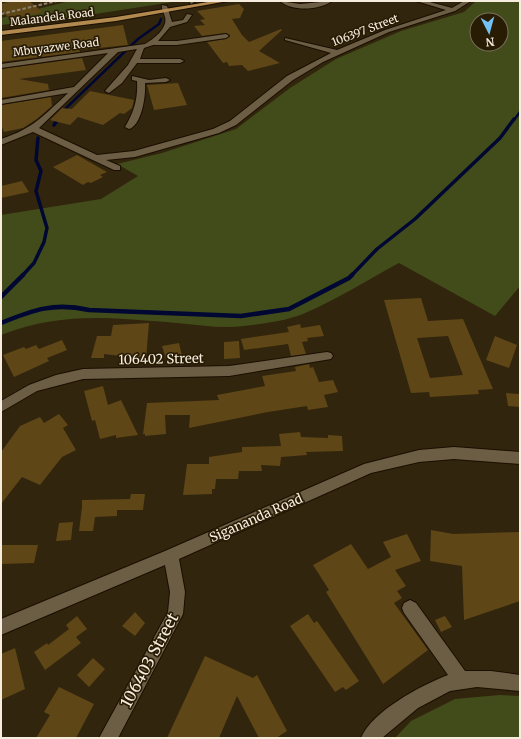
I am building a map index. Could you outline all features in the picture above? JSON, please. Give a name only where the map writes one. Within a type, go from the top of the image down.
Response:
[{"type":"main road","name":"Malandela Road","points":[[1,28],[165,9],[194,1]]},
{"type":"main road","name":"Malandela Road","points":[[1,33],[225,1]]},
{"type":"street","points":[[283,1],[290,4],[305,6],[329,1]]},
{"type":"street","points":[[419,1],[453,10]]},
{"type":"street","name":"106397 Street","points":[[96,158],[135,154],[216,131],[233,123],[290,78],[320,60],[387,32],[453,10],[468,1]]},
{"type":"street","points":[[165,9],[169,17],[169,24]]},
{"type":"street","points":[[152,44],[169,24],[185,21],[189,15]]},
{"type":"street","name":"Mbuyazwe Road","points":[[1,66],[128,50],[152,44],[177,43],[226,36]]},
{"type":"street","points":[[287,40],[337,52]]},
{"type":"street","points":[[109,91],[127,74],[136,61],[140,48]]},
{"type":"street","points":[[1,142],[34,129],[55,112],[115,51]]},
{"type":"street","points":[[136,61],[180,61]]},
{"type":"street","points":[[127,74],[142,81],[149,82],[166,80]]},
{"type":"street","points":[[129,127],[141,108],[143,99],[142,81]]},
{"type":"street","points":[[1,102],[76,89]]},
{"type":"street","points":[[34,129],[116,168]]},
{"type":"street","name":"106402 Street","points":[[1,407],[33,388],[56,380],[83,374],[229,372],[327,356]]},
{"type":"street","name":"Sigananda Road","points":[[1,627],[170,556],[369,468],[419,456],[454,453],[520,458]]},
{"type":"street","name":"106403 Street","points":[[108,738],[175,614],[179,600],[177,582],[170,556]]},
{"type":"street","points":[[410,608],[461,680]]},
{"type":"street","points":[[370,738],[403,709],[434,689],[461,680],[490,678],[520,683]]},
{"type":"green space","points":[[70,1],[179,1],[76,17],[1,25],[1,18]]},
{"type":"green space","points":[[476,1],[520,1],[520,286],[495,316],[399,263],[303,314],[274,322],[227,327],[131,319],[67,319],[24,327],[1,335],[1,215],[101,199],[138,176],[117,164],[162,153],[236,129],[290,88],[336,59],[401,31],[464,12]]},
{"type":"green space","points":[[500,695],[520,696],[520,738],[395,738],[411,721],[455,699]]},
{"type":"building","points":[[11,1],[29,1],[43,12],[11,20],[1,10],[1,4]]},
{"type":"building","points":[[239,4],[244,9],[240,18],[232,19],[242,35],[249,42],[281,29],[282,30],[259,51],[280,63],[248,71],[242,65],[229,66],[227,62],[223,63],[207,42],[226,39],[230,35],[226,33],[202,36],[194,26],[205,25],[200,20],[205,19],[197,11]]},
{"type":"building","points":[[123,25],[128,45],[79,50],[80,52],[1,62],[1,41]]},
{"type":"building","points":[[82,58],[86,70],[19,79],[48,84],[49,90],[1,98],[1,69]]},
{"type":"building","points":[[178,83],[187,105],[154,110],[147,85]]},
{"type":"building","points":[[90,91],[134,100],[132,108],[124,114],[120,113],[103,125],[78,117],[70,125],[50,120],[62,108],[72,109]]},
{"type":"building","points":[[51,97],[52,106],[37,119],[23,128],[4,132],[1,125],[1,105]]},
{"type":"building","points":[[77,155],[107,172],[100,175],[103,177],[83,185],[53,167]]},
{"type":"building","points":[[22,181],[29,192],[1,198],[1,186]]},
{"type":"building","points":[[421,298],[428,321],[463,319],[493,389],[478,390],[479,394],[430,397],[429,392],[411,393],[384,300]],"holes":[[[448,336],[463,375],[430,378],[417,338]]]},
{"type":"building","points":[[149,323],[146,359],[104,354],[104,358],[91,358],[97,336],[111,336],[113,325]]},
{"type":"building","points":[[300,324],[301,328],[320,325],[324,336],[307,338],[308,341],[302,342],[306,354],[291,356],[288,344],[244,350],[241,339],[289,332],[287,327]]},
{"type":"building","points":[[495,336],[517,345],[509,368],[486,360]]},
{"type":"building","points":[[62,340],[67,350],[47,358],[49,361],[14,377],[3,355],[24,347],[26,349],[36,345],[39,349]]},
{"type":"building","points":[[239,341],[240,358],[224,359],[224,342]]},
{"type":"building","points":[[179,343],[182,356],[166,359],[162,346]]},
{"type":"building","points":[[309,364],[310,368],[313,367],[319,382],[333,380],[338,392],[324,395],[328,407],[308,410],[307,406],[268,412],[189,428],[190,415],[165,415],[166,434],[145,436],[145,434],[143,434],[147,403],[219,400],[217,395],[265,386],[262,376],[296,371],[295,367]]},
{"type":"building","points":[[103,386],[108,405],[121,400],[138,435],[116,438],[116,435],[100,439],[95,420],[92,421],[84,391]]},
{"type":"building","points":[[506,393],[520,394],[520,407],[508,406]]},
{"type":"building","points":[[59,414],[68,425],[63,428],[76,450],[62,457],[40,485],[22,477],[1,504],[1,452],[20,426],[40,417],[44,423]]},
{"type":"building","points":[[300,432],[301,437],[328,438],[328,435],[342,436],[343,451],[306,452],[307,455],[281,457],[280,466],[261,465],[262,471],[239,471],[238,479],[216,479],[215,489],[212,489],[212,494],[183,495],[187,464],[209,464],[209,457],[242,452],[242,447],[281,446],[279,434]]},
{"type":"building","points":[[131,494],[145,494],[143,510],[117,510],[117,516],[95,517],[93,531],[79,531],[82,500],[130,499]]},
{"type":"building","points":[[73,522],[71,540],[56,541],[59,523]]},
{"type":"building","points":[[431,530],[453,534],[520,532],[520,601],[464,620],[462,566],[430,561]]},
{"type":"building","points":[[407,534],[421,561],[395,570],[406,586],[397,591],[402,598],[394,603],[428,650],[383,684],[326,592],[329,590],[313,565],[351,544],[368,569],[391,557],[383,542]]},
{"type":"building","points":[[1,545],[38,545],[34,563],[1,564]]},
{"type":"building","points":[[135,612],[145,623],[135,636],[122,626]]},
{"type":"building","points":[[308,614],[314,623],[317,621],[359,681],[346,690],[343,687],[335,692],[290,626]]},
{"type":"building","points":[[77,616],[87,629],[76,637],[81,643],[45,670],[34,652],[47,643],[48,645],[69,629],[66,625]]},
{"type":"building","points":[[445,616],[452,627],[441,632],[435,620]]},
{"type":"building","points":[[15,648],[25,689],[1,700],[1,654]]},
{"type":"building","points":[[205,656],[253,678],[257,675],[287,731],[276,738],[259,738],[237,696],[219,738],[167,738]]},
{"type":"building","points":[[93,658],[105,669],[89,687],[77,675]]},
{"type":"building","points":[[59,687],[94,704],[76,738],[36,738],[50,715],[44,712]]},
{"type":"waterway","points":[[57,120],[64,110],[138,39],[159,24],[161,19]]},
{"type":"waterway","points":[[514,120],[520,112]]},
{"type":"waterway","points":[[54,125],[58,119]]},
{"type":"waterway","points":[[351,276],[377,249],[415,219],[500,138],[514,119]]},
{"type":"waterway","points":[[22,276],[34,263],[44,242],[47,228],[36,191],[41,171],[36,160],[38,138]]},
{"type":"waterway","points":[[1,297],[22,276]]},
{"type":"waterway","points":[[1,323],[23,314],[54,307],[89,310],[241,316],[289,309],[351,276]]},
{"type":"railway","points":[[1,14],[57,1]]}]
